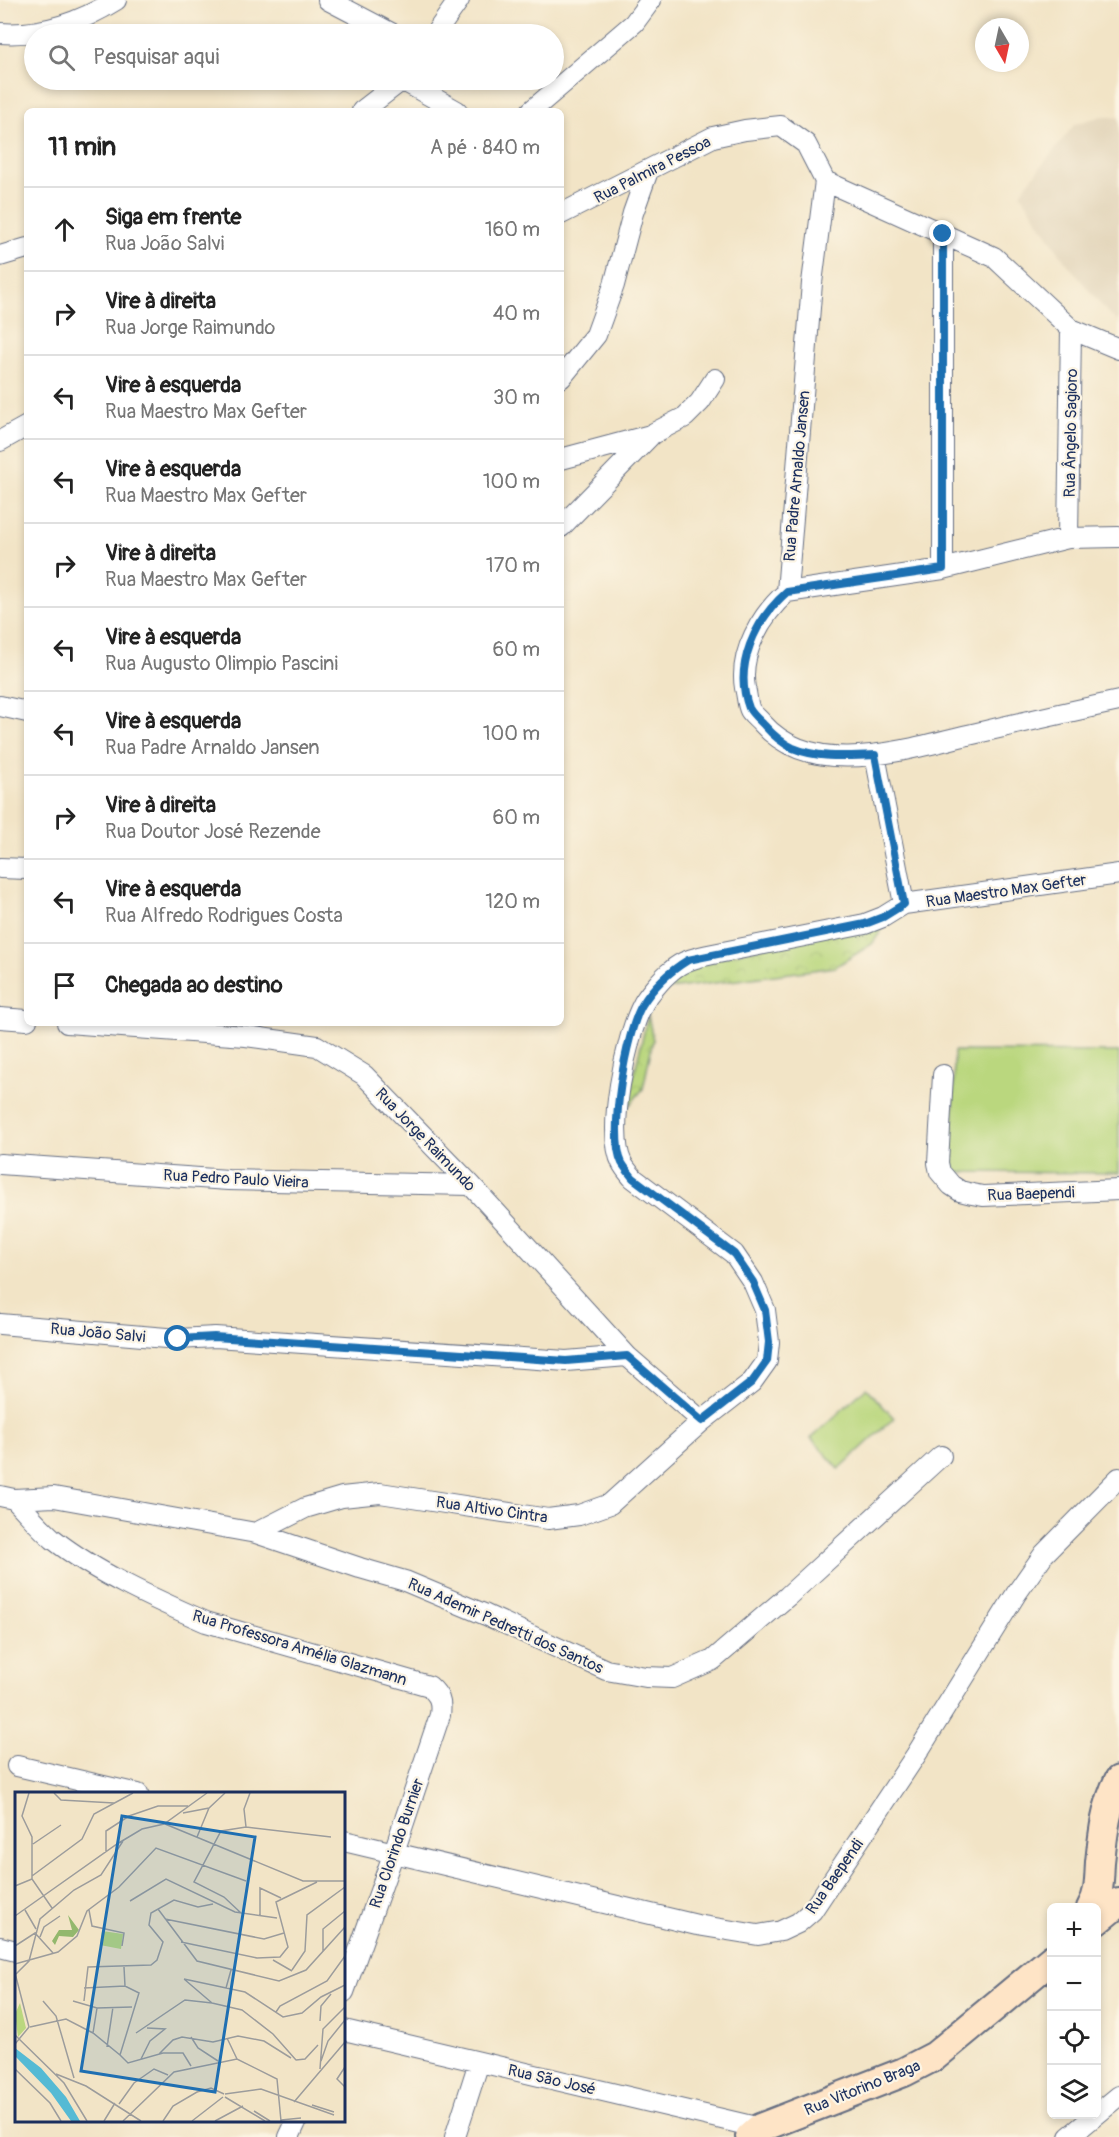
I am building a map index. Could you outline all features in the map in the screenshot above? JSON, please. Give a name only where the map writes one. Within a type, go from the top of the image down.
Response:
[{"type":"main road","points":[[1114,1792],[1116,1828],[1119,1833]]},
{"type":"main road","points":[[1094,1903],[1099,1885],[1103,1840],[1114,1792]]},
{"type":"main road","points":[[1101,1917],[1119,1902]]},
{"type":"main road","name":"Rua Vitorino Braga","points":[[755,2132],[904,2072],[935,2056],[1047,1963]]},
{"type":"street","points":[[68,24],[92,15],[116,0]]},
{"type":"street","points":[[328,0],[374,24]]},
{"type":"street","points":[[442,24],[459,0]]},
{"type":"street","points":[[564,83],[634,23],[651,0]]},
{"type":"street","points":[[0,33],[24,32]]},
{"type":"street","points":[[366,108],[389,90]]},
{"type":"street","points":[[420,90],[452,108]]},
{"type":"street","points":[[535,108],[556,90]]},
{"type":"street","name":"Rua Palmira Pessoa","points":[[564,213],[713,137],[746,130],[781,126],[806,144],[825,181]]},
{"type":"street","points":[[564,374],[596,335],[614,285],[633,213],[648,171]]},
{"type":"street","points":[[825,181],[994,257],[1071,329],[1119,348]]},
{"type":"street","name":"Rua Padre Arnaldo Jansen","points":[[787,592],[813,283],[825,181]]},
{"type":"street","points":[[943,234],[943,569]]},
{"type":"street","points":[[3,255],[24,249]]},
{"type":"street","points":[[3,255],[24,262]]},
{"type":"street","name":"Rua Ângelo Sagioro","points":[[1068,538],[1071,329]]},
{"type":"street","points":[[564,458],[652,434],[685,417],[700,402],[716,379]]},
{"type":"street","points":[[0,441],[24,428]]},
{"type":"street","points":[[564,524],[652,434]]},
{"type":"street","points":[[1119,537],[1068,538],[943,569],[787,592],[774,603],[764,619],[744,661],[744,681],[750,709],[772,734],[792,748],[829,756],[875,755],[1119,701]]},
{"type":"street","points":[[0,706],[24,711]]},
{"type":"street","points":[[875,755],[904,904]]},
{"type":"street","points":[[0,868],[24,869]]},
{"type":"street","name":"Rua Maestro Max Gefter","points":[[702,1421],[752,1382],[767,1361],[769,1342],[765,1310],[753,1282],[734,1254],[633,1178],[621,1162],[617,1118],[621,1082],[628,1046],[642,1005],[670,971],[688,960],[865,924],[883,917],[904,904],[1119,874]]},
{"type":"street","points":[[0,1018],[24,1020]]},
{"type":"street","name":"Rua Jorge Raimundo","points":[[108,1026],[246,1036],[317,1046],[364,1075],[471,1185],[627,1356],[702,1421]]},
{"type":"street","name":"Rua Baependi","points":[[943,1075],[938,1163],[945,1180],[960,1191],[983,1196],[1119,1190]]},
{"type":"street","name":"Rua Pedro Paulo Vieira","points":[[0,1164],[228,1180],[471,1185]]},
{"type":"street","name":"Rua João Salvi","points":[[0,1324],[178,1339],[214,1337],[566,1361],[627,1356]]},
{"type":"street","name":"Rua Altivo Cintra","points":[[256,1533],[305,1508],[342,1497],[380,1493],[548,1519],[579,1515],[610,1504],[702,1421]]},
{"type":"street","name":"Rua Ademir Pedretti dos Santos","points":[[7,1498],[54,1497],[256,1533],[405,1581],[606,1670],[646,1677],[672,1678],[713,1660],[941,1456]]},
{"type":"street","name":"Rua Baependi","points":[[345,1840],[697,1924],[758,1935],[781,1931],[798,1923],[812,1911],[916,1755],[1016,1594],[1044,1554],[1119,1478]]},
{"type":"street","name":"Rua Professora Amélia Glazmann","points":[[7,1498],[52,1538],[87,1562],[175,1608],[206,1622],[429,1686],[438,1694]]},
{"type":"street","name":"Rua Clorindo Burnier","points":[[345,1989],[440,1715],[441,1703],[438,1694]]},
{"type":"street","points":[[16,1766],[129,1792]]},
{"type":"street","points":[[0,1947],[15,1951]]},
{"type":"street","name":"Rua São José","points":[[345,2030],[755,2132]]},
{"type":"street","points":[[455,2137],[479,2062]]},
{"type":"street","points":[[1069,2137],[1119,2096]]},
{"type":"street","points":[[289,2137],[296,2122]]},
{"type":"shaded area","points":[[1102,116],[1119,118],[1119,323],[1107,312],[1065,261],[1020,193],[1075,124]]},
{"type":"green space","points":[[894,912],[872,944],[835,967],[654,991],[670,971]]},
{"type":"green space","points":[[648,1015],[653,1040],[643,1089],[626,1109]]},
{"type":"green space","points":[[954,1051],[1119,1052],[1119,1173],[953,1172]]},
{"type":"green space","points":[[866,1388],[894,1418],[839,1469],[811,1438]]},
{"type":"route","points":[[178,1339],[214,1337],[566,1361],[627,1356],[702,1421],[752,1382],[767,1361],[769,1342],[765,1310],[753,1282],[734,1254],[633,1178],[621,1162],[617,1118],[621,1082],[628,1046],[642,1005],[670,971],[688,960],[865,924],[894,912],[904,904],[875,755],[829,756],[792,748],[772,734],[750,709],[744,681],[744,661],[764,619],[774,603],[787,592],[943,569],[943,234]]}]
